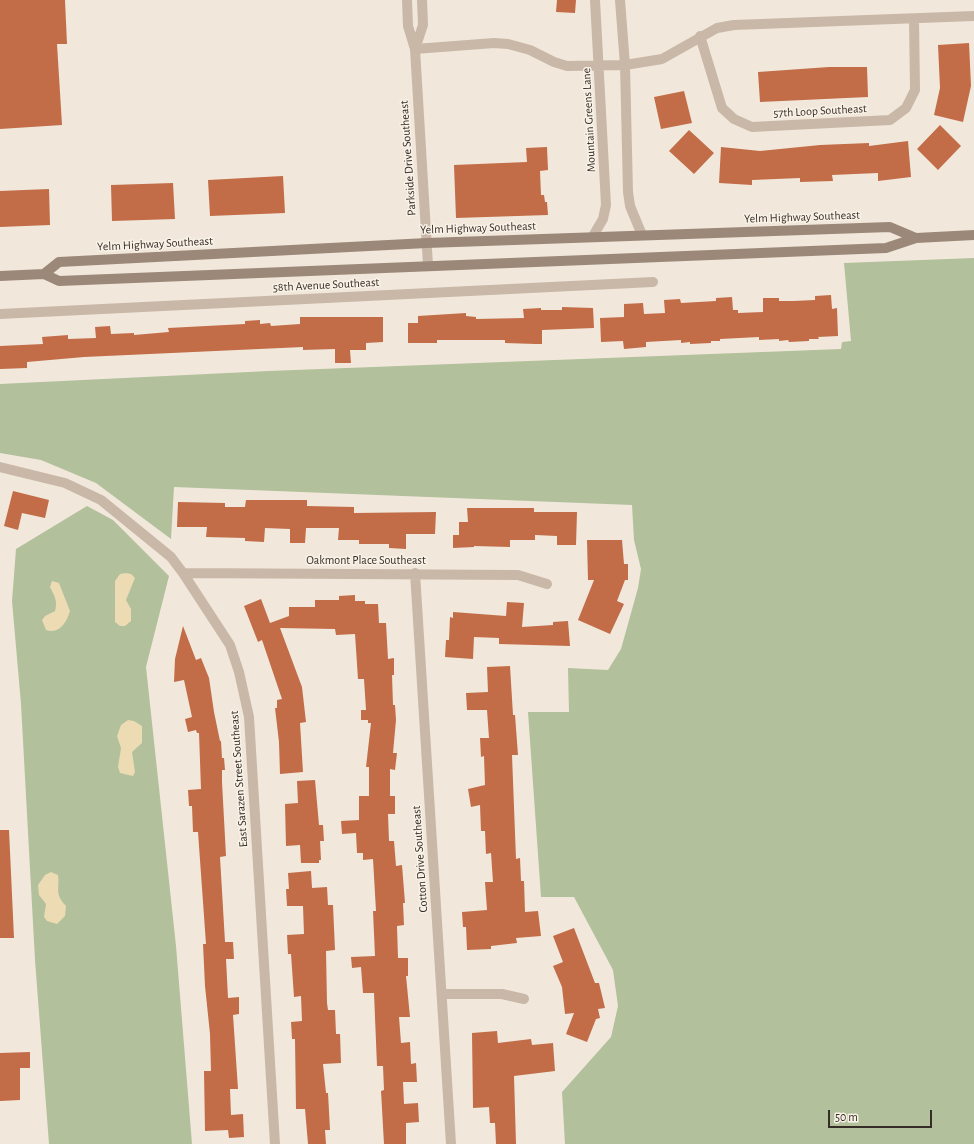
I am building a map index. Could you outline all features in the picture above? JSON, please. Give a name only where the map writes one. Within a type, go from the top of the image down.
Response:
[{"type":"main road","name":"Yelm Highway Southeast","points":[[44,274],[60,262],[593,236],[890,227],[916,238]]},
{"type":"main road","name":"Yelm Highway Southeast","points":[[0,276],[44,274],[59,281],[428,265],[556,262],[886,248],[916,238],[974,235]]},
{"type":"street","name":"Parkside Drive Southeast","points":[[407,0],[408,26],[415,49],[428,265]]},
{"type":"street","name":"Parkside Drive Southeast","points":[[415,49],[423,25],[422,0]]},
{"type":"street","name":"Mountain Greens Lane","points":[[593,236],[602,219],[606,205],[595,0]]},
{"type":"street","points":[[620,0],[625,65],[628,192],[630,206],[642,235]]},
{"type":"street","points":[[415,49],[494,43],[508,44],[530,50],[554,62],[567,66],[625,65],[662,59],[700,36],[717,28],[734,25],[974,16]]},
{"type":"street","name":"57th Loop Southeast","points":[[700,36],[722,108],[734,119],[752,127],[890,120],[906,108],[914,90],[914,19]]},
{"type":"street","name":"58th Avenue Southeast","points":[[0,314],[653,282]]},
{"type":"street","name":"East Sarazen Street Southeast","points":[[0,467],[65,483],[101,500],[171,557],[183,572],[230,645],[239,672],[249,717],[276,1144]]},
{"type":"street","name":"Oakmont Place Southeast","points":[[183,572],[518,575],[547,584]]},
{"type":"street","name":"Cotton Drive Southeast","points":[[415,573],[451,1144]]},
{"type":"street","points":[[442,994],[502,994],[524,999]]},
{"type":"green space","points":[[974,258],[974,1144],[565,1144],[562,1092],[611,1037],[618,1006],[613,970],[574,897],[541,897],[528,712],[569,712],[568,668],[608,670],[621,649],[638,588],[641,569],[634,540],[632,505],[174,487],[171,539],[96,483],[41,460],[0,453],[0,384],[269,371],[841,349],[842,342],[851,341],[844,263]]},
{"type":"green space","points":[[87,506],[113,520],[169,576],[146,667],[176,946],[192,1144],[49,1144],[35,960],[21,704],[12,601],[16,549]]},
{"type":"sand","points":[[120,574],[131,574],[135,578],[126,600],[131,609],[131,621],[125,626],[120,626],[115,622],[115,581]]},
{"type":"sand","points":[[52,581],[59,583],[70,611],[65,623],[55,631],[46,630],[42,620],[45,616],[55,611],[56,601],[50,587]]},
{"type":"sand","points":[[128,720],[134,721],[142,726],[142,743],[132,752],[135,772],[133,776],[120,773],[118,767],[121,748],[117,736],[121,725]]},
{"type":"sand","points":[[51,872],[58,875],[58,891],[62,902],[66,906],[65,916],[57,924],[47,921],[44,917],[46,904],[39,895],[38,885],[45,875]]},
{"type":"building","points":[[0,0],[65,0],[67,44],[57,44],[62,125],[0,129]]},
{"type":"building","points":[[557,0],[576,0],[575,13],[556,12]]},
{"type":"building","points":[[969,43],[971,86],[963,122],[934,115],[940,88],[938,45]]},
{"type":"building","points":[[829,67],[867,67],[868,97],[760,102],[758,72]]},
{"type":"building","points":[[684,91],[692,123],[661,129],[654,97]]},
{"type":"building","points":[[940,125],[961,146],[938,170],[917,149]]},
{"type":"building","points":[[689,130],[714,153],[694,174],[669,151]]},
{"type":"building","points":[[908,141],[911,177],[878,181],[878,173],[832,175],[833,181],[800,182],[800,178],[752,180],[752,185],[719,183],[721,147],[760,151],[820,145],[869,143],[869,146]]},
{"type":"building","points":[[547,147],[548,170],[540,171],[541,195],[544,195],[545,202],[547,202],[548,215],[456,218],[454,165],[527,162],[526,148]]},
{"type":"building","points":[[283,176],[285,213],[210,216],[208,180]]},
{"type":"building","points":[[173,183],[175,219],[112,221],[111,185]]},
{"type":"building","points":[[49,189],[50,225],[0,227],[0,191]]},
{"type":"building","points":[[831,295],[832,309],[837,308],[838,336],[818,337],[819,339],[809,339],[809,341],[789,342],[788,340],[779,341],[779,339],[759,340],[759,337],[720,339],[720,341],[711,341],[711,343],[690,344],[690,342],[681,343],[681,340],[646,342],[646,347],[624,349],[623,341],[601,342],[600,318],[624,317],[624,304],[643,303],[644,314],[665,313],[664,300],[680,299],[681,303],[716,301],[716,298],[732,297],[733,310],[738,310],[738,313],[763,312],[763,298],[779,298],[779,301],[793,301],[815,300],[815,296]]},
{"type":"building","points":[[562,307],[593,308],[594,328],[542,330],[542,344],[505,343],[505,340],[437,340],[437,343],[408,343],[408,323],[418,323],[418,316],[466,313],[466,316],[476,317],[476,319],[524,318],[523,309],[541,308],[541,310],[562,310]]},
{"type":"building","points":[[300,317],[383,317],[383,342],[366,343],[366,350],[350,350],[351,363],[335,363],[335,349],[303,350],[303,347],[84,357],[27,362],[27,368],[0,369],[0,346],[43,344],[42,337],[68,335],[68,339],[96,338],[95,327],[110,326],[111,334],[134,333],[134,335],[169,332],[168,328],[245,324],[245,321],[260,320],[260,324],[270,323],[271,326],[300,324]]},
{"type":"building","points":[[13,491],[49,500],[45,518],[22,513],[18,530],[4,526]]},
{"type":"building","points":[[246,500],[307,500],[307,506],[354,507],[354,513],[436,512],[435,534],[406,534],[406,549],[389,548],[389,544],[359,544],[359,540],[338,540],[339,528],[306,528],[305,543],[290,543],[290,529],[265,528],[264,542],[245,541],[245,538],[206,537],[207,527],[177,527],[178,502],[225,503],[225,507],[245,507]]},
{"type":"building","points":[[467,508],[534,508],[534,512],[577,512],[576,545],[557,545],[557,536],[535,535],[535,540],[510,540],[510,547],[474,546],[453,548],[453,535],[459,535],[459,522],[468,522]]},
{"type":"building","points":[[587,540],[622,540],[624,564],[628,564],[628,580],[625,580],[617,601],[624,604],[610,634],[578,620],[594,580],[588,580]]},
{"type":"building","points":[[355,595],[355,601],[365,601],[365,604],[378,604],[379,623],[386,623],[388,659],[394,658],[394,675],[392,675],[393,705],[395,705],[396,720],[393,753],[397,753],[395,770],[390,769],[390,796],[395,796],[395,814],[388,814],[389,841],[394,841],[396,866],[402,865],[405,903],[403,903],[404,925],[397,926],[398,958],[408,958],[408,976],[406,976],[410,1017],[399,1017],[401,1043],[410,1042],[411,1064],[416,1063],[417,1082],[403,1082],[404,1104],[418,1103],[419,1122],[406,1123],[406,1144],[384,1144],[381,1091],[384,1090],[383,1066],[377,1066],[374,993],[363,993],[361,967],[352,968],[351,957],[375,956],[373,911],[376,911],[373,859],[363,860],[363,853],[357,853],[356,833],[342,834],[341,821],[359,820],[359,796],[369,796],[369,767],[366,767],[371,723],[368,723],[368,720],[361,720],[361,710],[366,710],[364,679],[358,679],[355,634],[336,635],[335,629],[280,628],[302,687],[306,722],[300,723],[303,772],[280,774],[279,742],[275,708],[277,708],[277,700],[282,699],[262,640],[258,642],[244,606],[261,599],[270,623],[289,616],[289,607],[315,607],[315,600],[339,600],[339,596]]},
{"type":"building","points":[[507,602],[524,603],[522,627],[553,625],[553,622],[568,621],[570,646],[499,644],[499,638],[474,637],[473,659],[445,657],[446,640],[449,640],[450,617],[453,618],[453,612],[506,616]]},
{"type":"building","points":[[183,626],[196,660],[201,658],[209,678],[214,712],[221,741],[222,758],[224,758],[225,770],[222,770],[222,782],[226,856],[220,857],[225,942],[233,942],[234,959],[226,959],[228,998],[239,997],[239,1014],[233,1015],[238,1089],[230,1089],[231,1115],[243,1114],[244,1137],[229,1138],[228,1130],[205,1131],[204,1071],[211,1071],[210,1034],[205,986],[203,944],[206,944],[198,832],[193,832],[192,806],[189,806],[188,790],[201,789],[199,733],[197,733],[196,730],[188,732],[185,719],[192,717],[184,680],[174,682],[175,659]]},
{"type":"building","points":[[510,666],[513,715],[515,715],[518,755],[512,755],[516,859],[520,858],[521,881],[524,881],[525,912],[538,911],[541,936],[516,938],[517,943],[491,946],[491,949],[467,950],[466,927],[463,927],[462,912],[487,910],[485,882],[493,882],[491,853],[486,854],[485,831],[481,831],[480,805],[471,807],[468,789],[485,785],[484,756],[481,757],[480,738],[489,738],[487,710],[467,710],[466,693],[488,692],[487,667]]},
{"type":"building","points":[[315,780],[319,825],[323,825],[324,841],[320,841],[321,860],[319,860],[319,863],[301,863],[300,845],[286,846],[285,804],[298,803],[297,781]]},
{"type":"building","points":[[0,830],[9,830],[14,938],[0,938]]},
{"type":"building","points":[[311,871],[312,888],[327,887],[328,905],[333,905],[335,950],[326,951],[327,1003],[328,1010],[335,1010],[336,1034],[340,1034],[341,1063],[323,1064],[326,1093],[328,1093],[330,1130],[325,1130],[326,1144],[308,1144],[305,1109],[296,1109],[295,1039],[292,1039],[291,1022],[302,1021],[301,996],[294,997],[291,954],[288,954],[287,935],[304,934],[303,906],[287,906],[286,889],[289,889],[288,873]]},
{"type":"building","points":[[574,928],[595,983],[599,983],[605,1008],[598,1009],[600,1018],[596,1019],[587,1042],[566,1034],[574,1013],[565,1014],[562,987],[553,966],[563,962],[553,936]]},
{"type":"building","points":[[497,1031],[498,1043],[531,1039],[532,1045],[553,1043],[555,1071],[514,1076],[516,1144],[496,1144],[495,1123],[490,1123],[489,1107],[473,1108],[472,1033]]},
{"type":"building","points":[[30,1052],[30,1068],[20,1068],[20,1100],[0,1101],[0,1053]]}]
